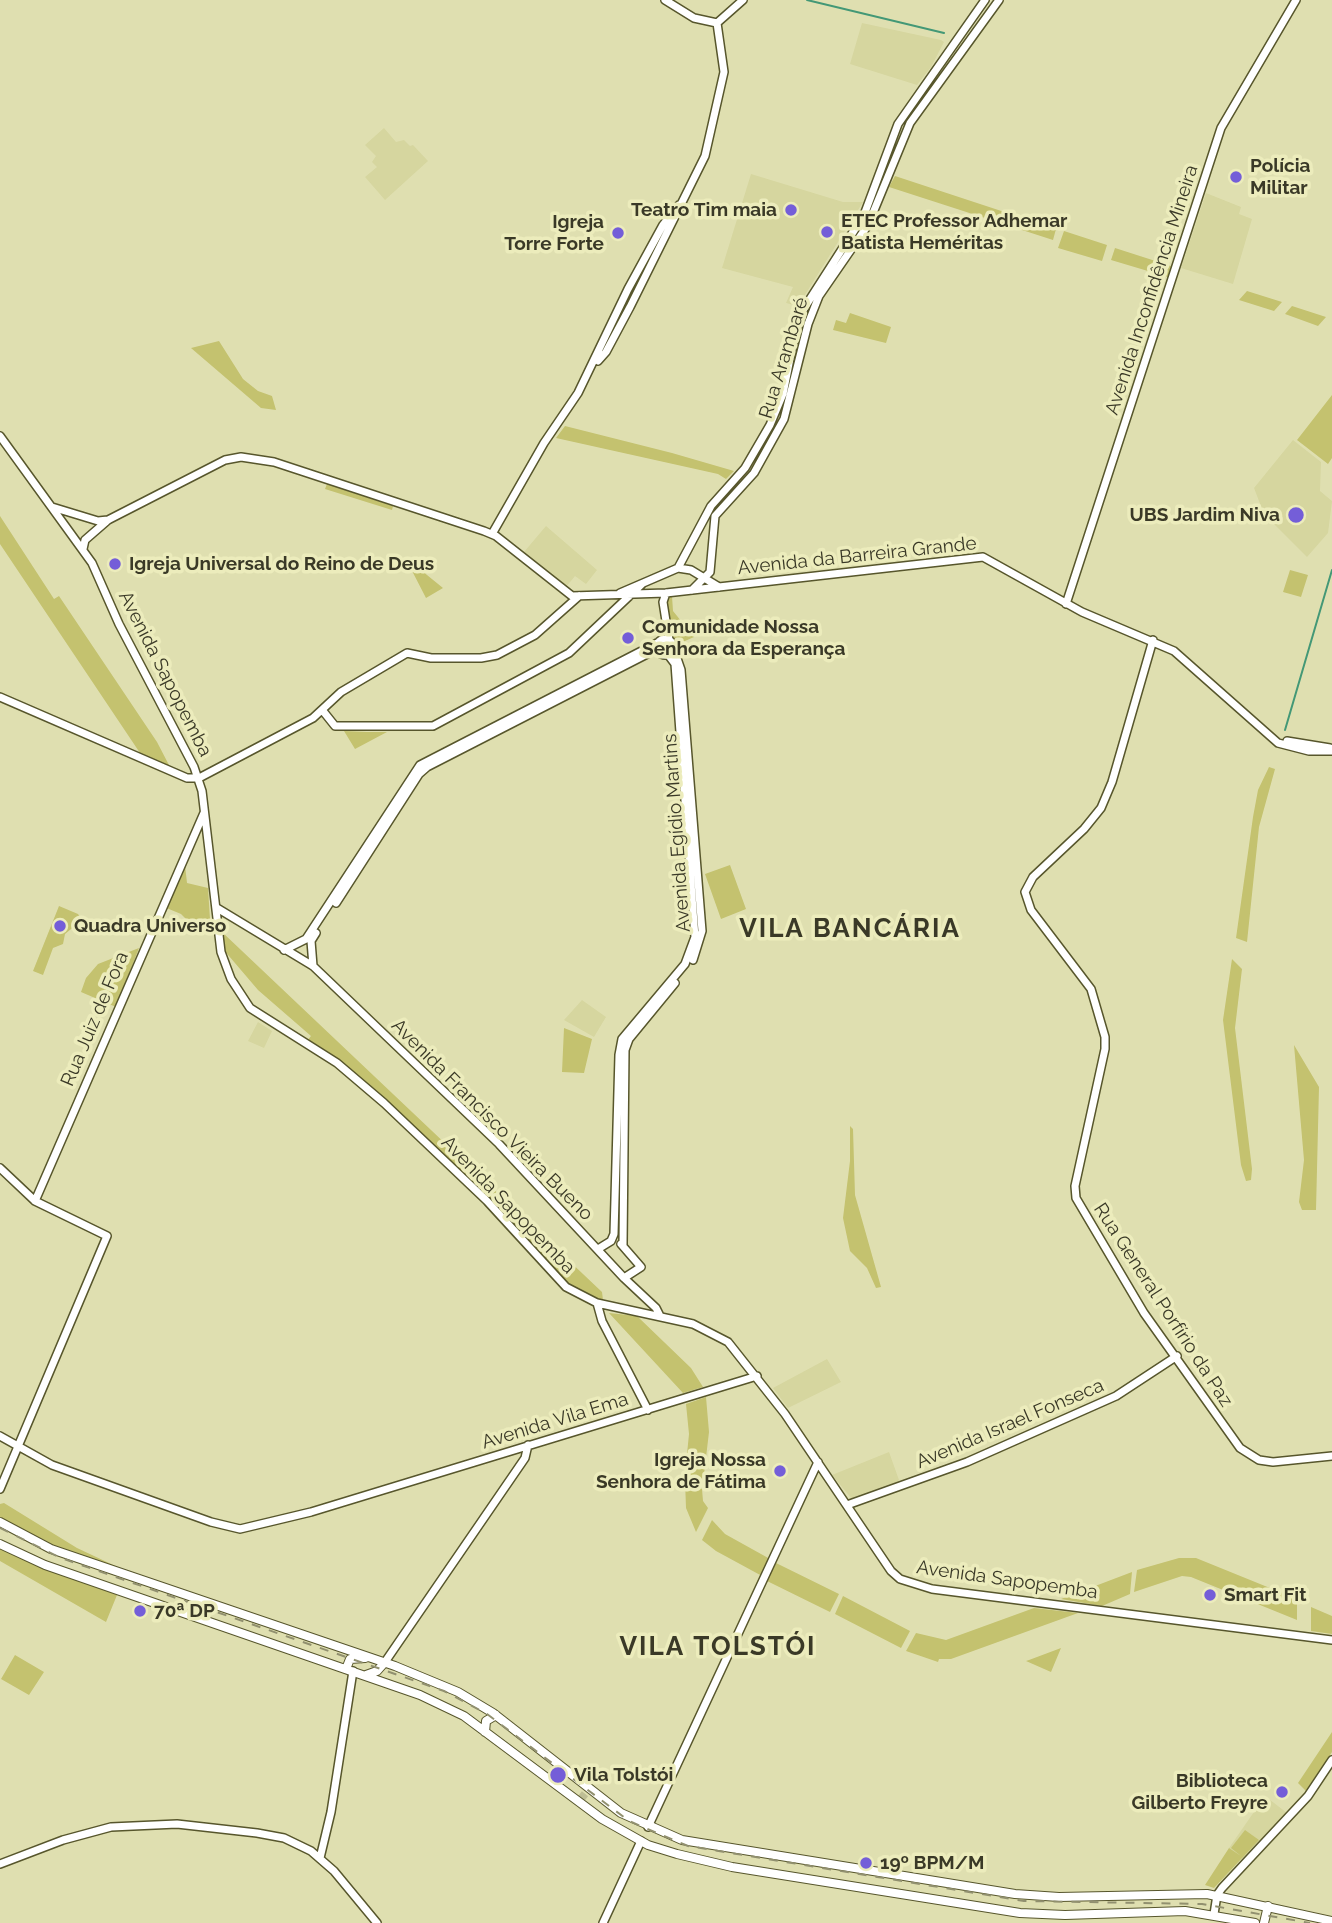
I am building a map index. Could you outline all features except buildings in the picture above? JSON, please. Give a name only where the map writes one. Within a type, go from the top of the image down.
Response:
[{"type":"main road","points":[[665,0],[694,18],[717,23]]},
{"type":"main road","points":[[717,23],[743,0]]},
{"type":"main road","name":"Rua Arambaré","points":[[678,568],[718,497],[746,468],[764,438],[785,386],[794,338],[803,310],[870,202],[895,128],[919,90],[985,0]]},
{"type":"main road","name":"Rua Arambaré","points":[[711,563],[714,521],[718,512],[750,478],[777,435],[789,405],[813,310],[877,205],[905,131],[999,0]]},
{"type":"main road","name":"Avenida Inconfidência Mineira","points":[[1066,604],[1221,128],[1296,0]]},
{"type":"main road","points":[[492,534],[544,443],[595,364],[606,352],[653,254],[705,156],[722,91],[724,72],[717,23]]},
{"type":"main road","points":[[919,90],[924,96],[921,107]]},
{"type":"main road","points":[[851,235],[850,245],[853,248]]},
{"type":"main road","name":"Avenida Sapopemba","points":[[0,436],[83,549],[199,779],[223,961],[238,992],[250,1008],[342,1066],[487,1202],[556,1280],[575,1294],[597,1303],[660,1316],[715,1334],[735,1348],[818,1462],[891,1570],[916,1585],[1332,1640]]},
{"type":"main road","name":"Avenida da Barreira Grande","points":[[85,540],[108,520],[225,460],[241,457],[278,464],[492,534],[564,592],[579,596],[661,594],[983,557],[1066,604],[1153,640],[1184,658],[1246,714],[1289,742],[1332,750]]},
{"type":"main road","name":"Avenida da Barreira Grande","points":[[51,507],[94,520],[108,520]]},
{"type":"main road","points":[[60,518],[65,511]]},
{"type":"main road","points":[[94,520],[98,529]]},
{"type":"main road","points":[[76,539],[85,540],[83,549]]},
{"type":"main road","points":[[690,591],[706,578],[711,563]]},
{"type":"main road","points":[[711,563],[717,586]]},
{"type":"main road","name":"Avenida da Barreira Grande","points":[[616,595],[678,568],[691,570],[717,586]]},
{"type":"main road","points":[[323,711],[335,726],[429,728],[569,653],[635,594],[642,584]]},
{"type":"main road","name":"Avenida Egídio Martins","points":[[623,1245],[626,1046],[694,960],[701,936],[681,670],[663,644],[661,594]]},
{"type":"main road","points":[[0,697],[187,778],[199,779],[323,711],[341,692],[407,653],[431,658],[481,659],[510,649],[543,629],[579,596]]},
{"type":"main road","name":"Rua General Porfírio da Paz","points":[[1153,640],[1105,798],[1090,823],[1033,877],[1025,897],[1031,910],[1091,989],[1105,1037],[1104,1058],[1075,1186],[1076,1198],[1140,1306],[1177,1356],[1233,1441],[1248,1454],[1273,1462],[1332,1456]]},
{"type":"main road","points":[[663,644],[669,656]]},
{"type":"main road","points":[[663,644],[669,656]]},
{"type":"main road","points":[[284,950],[306,939],[420,765],[663,644]]},
{"type":"main road","points":[[313,966],[311,941],[419,774],[431,764],[663,644]]},
{"type":"main road","name":"Avenida Egídio Martins","points":[[611,1241],[614,1234],[620,1045],[625,1034],[685,964],[695,937],[675,664],[669,656]]},
{"type":"main road","name":"Rua Juiz de Fora","points":[[35,1201],[204,813]]},
{"type":"main road","name":"Avenida Francisco Vieira Bueno","points":[[217,908],[313,966],[490,1135],[624,1278],[656,1308],[660,1316]]},
{"type":"main road","points":[[0,1168],[35,1201],[107,1236],[15,1448],[0,1489]]},
{"type":"main road","points":[[598,1249],[611,1241],[623,1245],[641,1267],[624,1278]]},
{"type":"main road","points":[[646,1300],[648,1313]]},
{"type":"main road","points":[[597,1303],[602,1321],[648,1409]]},
{"type":"main road","name":"Avenida Israel Fonseca","points":[[847,1506],[967,1462],[1116,1396],[1177,1356]]},
{"type":"main road","name":"Avenida Vila Ema","points":[[0,1436],[15,1448],[117,1489],[231,1528],[257,1526],[757,1376]]},
{"type":"main road","points":[[352,1687],[359,1677],[377,1671],[385,1662],[525,1458],[528,1445]]},
{"type":"main road","points":[[648,1826],[818,1462]]},
{"type":"main road","points":[[0,1522],[51,1549]]},
{"type":"main road","points":[[0,1528],[51,1549],[385,1662],[458,1692],[496,1715],[617,1811],[682,1840],[705,1846],[1035,1896],[1168,1892],[1217,1895],[1332,1922]]},
{"type":"main road","points":[[3,1544],[421,1695],[464,1716],[609,1823],[641,1841],[677,1854],[703,1861],[1020,1913],[1065,1916],[1175,1911],[1214,1914],[1255,1923]]},
{"type":"main road","points":[[124,1588],[126,1574]]},
{"type":"main road","points":[[320,1858],[331,1812],[352,1687],[350,1659],[374,1659],[391,1653]]},
{"type":"main road","points":[[485,1732],[486,1721],[496,1715]]},
{"type":"main road","points":[[1214,1914],[1217,1895],[1308,1796],[1332,1760]]},
{"type":"main road","points":[[609,1823],[617,1811]]},
{"type":"main road","points":[[0,1864],[90,1831],[158,1824],[191,1825],[284,1838],[320,1858],[377,1923]]},
{"type":"main road","points":[[677,1854],[683,1847],[682,1840]]},
{"type":"main road","points":[[603,1923],[641,1841]]},
{"type":"main road","points":[[703,1861],[705,1846]]},
{"type":"main road","points":[[1035,1896],[1041,1902],[1041,1910]]},
{"type":"main road","points":[[1264,1923],[1268,1906]]},
{"type":"shaded area","points":[[862,23],[944,42],[931,67],[917,85],[850,64]]},
{"type":"shaded area","points":[[384,128],[396,142],[404,140],[410,146],[413,145],[428,161],[385,200],[365,177],[377,167],[372,162],[376,156],[365,145]]},
{"type":"shaded area","points":[[751,174],[843,202],[863,202],[798,306],[786,303],[793,287],[722,268]]},
{"type":"shaded area","points":[[895,176],[1056,229],[1053,240],[889,187]]},
{"type":"shaded area","points":[[1206,193],[1241,207],[1239,214],[1252,219],[1233,284],[1181,268]]},
{"type":"shaded area","points":[[1064,231],[1107,245],[1102,261],[1058,248]]},
{"type":"shaded area","points":[[1115,248],[1171,266],[1168,277],[1111,260]]},
{"type":"shaded area","points":[[1247,291],[1282,302],[1274,311],[1239,300]]},
{"type":"shaded area","points":[[1292,306],[1326,317],[1318,326],[1285,314]]},
{"type":"shaded area","points":[[850,313],[891,327],[886,343],[833,330],[836,320],[846,323]]},
{"type":"shaded area","points":[[219,341],[243,379],[258,391],[272,396],[276,410],[261,408],[191,348]]},
{"type":"shaded area","points":[[1332,395],[1332,458],[1328,464],[1297,440]]},
{"type":"shaded area","points":[[565,426],[734,471],[726,479],[718,474],[556,438]]},
{"type":"shaded area","points":[[1293,440],[1321,462],[1320,491],[1332,501],[1328,533],[1307,557],[1264,514],[1254,488]]},
{"type":"shaded area","points":[[327,484],[393,506],[392,510],[325,489]]},
{"type":"shaded area","points":[[0,516],[54,599],[59,596],[157,742],[170,767],[140,753],[0,544]]},
{"type":"shaded area","points":[[546,526],[597,570],[586,584],[575,576],[566,587],[524,552]]},
{"type":"shaded area","points":[[413,563],[443,588],[426,598],[409,565]]},
{"type":"shaded area","points":[[1290,570],[1308,575],[1301,597],[1283,592]]},
{"type":"shaded area","points":[[672,596],[673,611],[694,637],[676,645],[669,631],[665,597]]},
{"type":"shaded area","points":[[344,731],[367,732],[387,732],[355,749]]},
{"type":"shaded area","points":[[1269,767],[1275,769],[1259,827],[1247,942],[1236,938],[1258,790]]},
{"type":"shaded area","points":[[185,865],[187,883],[208,888],[211,935],[199,932],[181,914],[164,907]]},
{"type":"shaded area","points":[[730,865],[746,909],[721,919],[705,874]]},
{"type":"shaded area","points":[[59,906],[78,914],[82,920],[65,934],[63,944],[53,948],[43,975],[33,971]]},
{"type":"shaded area","points":[[222,932],[602,1292],[603,1300],[575,1290],[557,1276],[502,1216],[333,1056],[307,1041],[311,1036],[258,990],[223,949]]},
{"type":"shaded area","points":[[139,948],[116,1007],[81,992],[86,978],[98,964]]},
{"type":"shaded area","points":[[1232,959],[1242,969],[1235,1028],[1252,1169],[1251,1180],[1246,1181],[1241,1165],[1223,1020]]},
{"type":"shaded area","points":[[582,1000],[606,1017],[594,1037],[564,1020]]},
{"type":"shaded area","points":[[258,1022],[272,1031],[264,1048],[248,1041]]},
{"type":"shaded area","points":[[564,1028],[592,1039],[584,1073],[562,1072]]},
{"type":"shaded area","points":[[1294,1045],[1319,1087],[1316,1210],[1302,1210],[1299,1202],[1304,1160]]},
{"type":"shaded area","points":[[850,1126],[853,1129],[855,1195],[881,1287],[876,1288],[867,1268],[850,1251],[843,1218],[850,1161]]},
{"type":"shaded area","points":[[609,1313],[637,1316],[691,1368],[703,1387],[683,1393]]},
{"type":"shaded area","points":[[827,1359],[841,1382],[788,1408],[773,1388]]},
{"type":"shaded area","points":[[706,1397],[709,1432],[703,1483],[685,1474],[689,1434],[686,1404]]},
{"type":"shaded area","points":[[889,1452],[899,1480],[896,1483],[852,1499],[832,1475]]},
{"type":"shaded area","points":[[685,1480],[702,1489],[703,1501],[708,1508],[696,1532],[686,1508]]},
{"type":"shaded area","points":[[4,1503],[77,1548],[126,1571],[54,1547],[0,1519],[0,1504]]},
{"type":"shaded area","points":[[712,1520],[725,1534],[770,1559],[762,1576],[716,1551],[702,1540]]},
{"type":"shaded area","points":[[0,1549],[117,1595],[106,1622],[0,1561]]},
{"type":"shaded area","points":[[1179,1558],[1196,1558],[1297,1599],[1297,1620],[1191,1577],[1182,1576],[1134,1592],[1137,1570]]},
{"type":"shaded area","points":[[776,1563],[839,1594],[830,1612],[767,1581]]},
{"type":"shaded area","points":[[1132,1572],[1130,1594],[1102,1606],[1061,1599]]},
{"type":"shaded area","points":[[843,1596],[910,1631],[901,1648],[835,1614]]},
{"type":"shaded area","points":[[1311,1607],[1332,1616],[1332,1634],[1311,1631]]},
{"type":"shaded area","points":[[1034,1608],[1078,1613],[951,1659],[939,1659],[938,1662],[906,1651],[916,1633],[946,1640]]},
{"type":"shaded area","points":[[1061,1648],[1051,1672],[1026,1661],[1029,1660]]},
{"type":"shaded area","points":[[15,1655],[44,1672],[29,1695],[1,1679]]},
{"type":"shaded area","points":[[1332,1732],[1332,1752],[1306,1791],[1298,1783]]},
{"type":"shaded area","points":[[1265,1796],[1287,1813],[1244,1859],[1229,1848]]},
{"type":"shaded area","points":[[1245,1830],[1259,1840],[1214,1888],[1205,1885],[1229,1848],[1241,1856],[1231,1848]]},
{"type":"waterway","points":[[807,0],[944,33]]},
{"type":"waterway","points":[[1285,730],[1332,570]]},
{"type":"tunnel","points":[[580,1800],[588,1790]]},
{"type":"railway","points":[[0,1528],[61,1558],[444,1691],[487,1714],[629,1821],[688,1846],[1024,1901],[1202,1904],[1310,1923]]},
{"type":"place","name":"Polícia Militar","points":[[1236,177]]},
{"type":"place","name":"Teatro Tim maia","points":[[791,210]]},
{"type":"place","name":"ETEC Professor Adhemar Batista Heméritas","points":[[827,232]]},
{"type":"place","name":"Igreja Torre Forte","points":[[618,233]]},
{"type":"place","name":"UBS Jardim Niva","points":[[1296,515]]},
{"type":"place","name":"Igreja Universal do Reino de Deus","points":[[115,564]]},
{"type":"place","name":"Comunidade Nossa Senhora da Esperança","points":[[628,638]]},
{"type":"place","name":"Quadra Universo","points":[[60,926]]},
{"type":"place","name":"Igreja Nossa Senhora de Fátima","points":[[780,1471]]},
{"type":"place","name":"Smart Fit","points":[[1210,1595]]},
{"type":"place","name":"70ª DP","points":[[140,1611]]},
{"type":"place","name":"Vila Tolstói","points":[[558,1775]]},
{"type":"place","name":"Biblioteca Gilberto Freyre","points":[[1282,1792]]},
{"type":"place","name":"19º BPM/M","points":[[866,1863]]},
{"type":"district","name":"VILA BANCÁRIA","points":[[850,929]]},
{"type":"district","name":"VILA TOLSTÓI","points":[[718,1647]]}]
